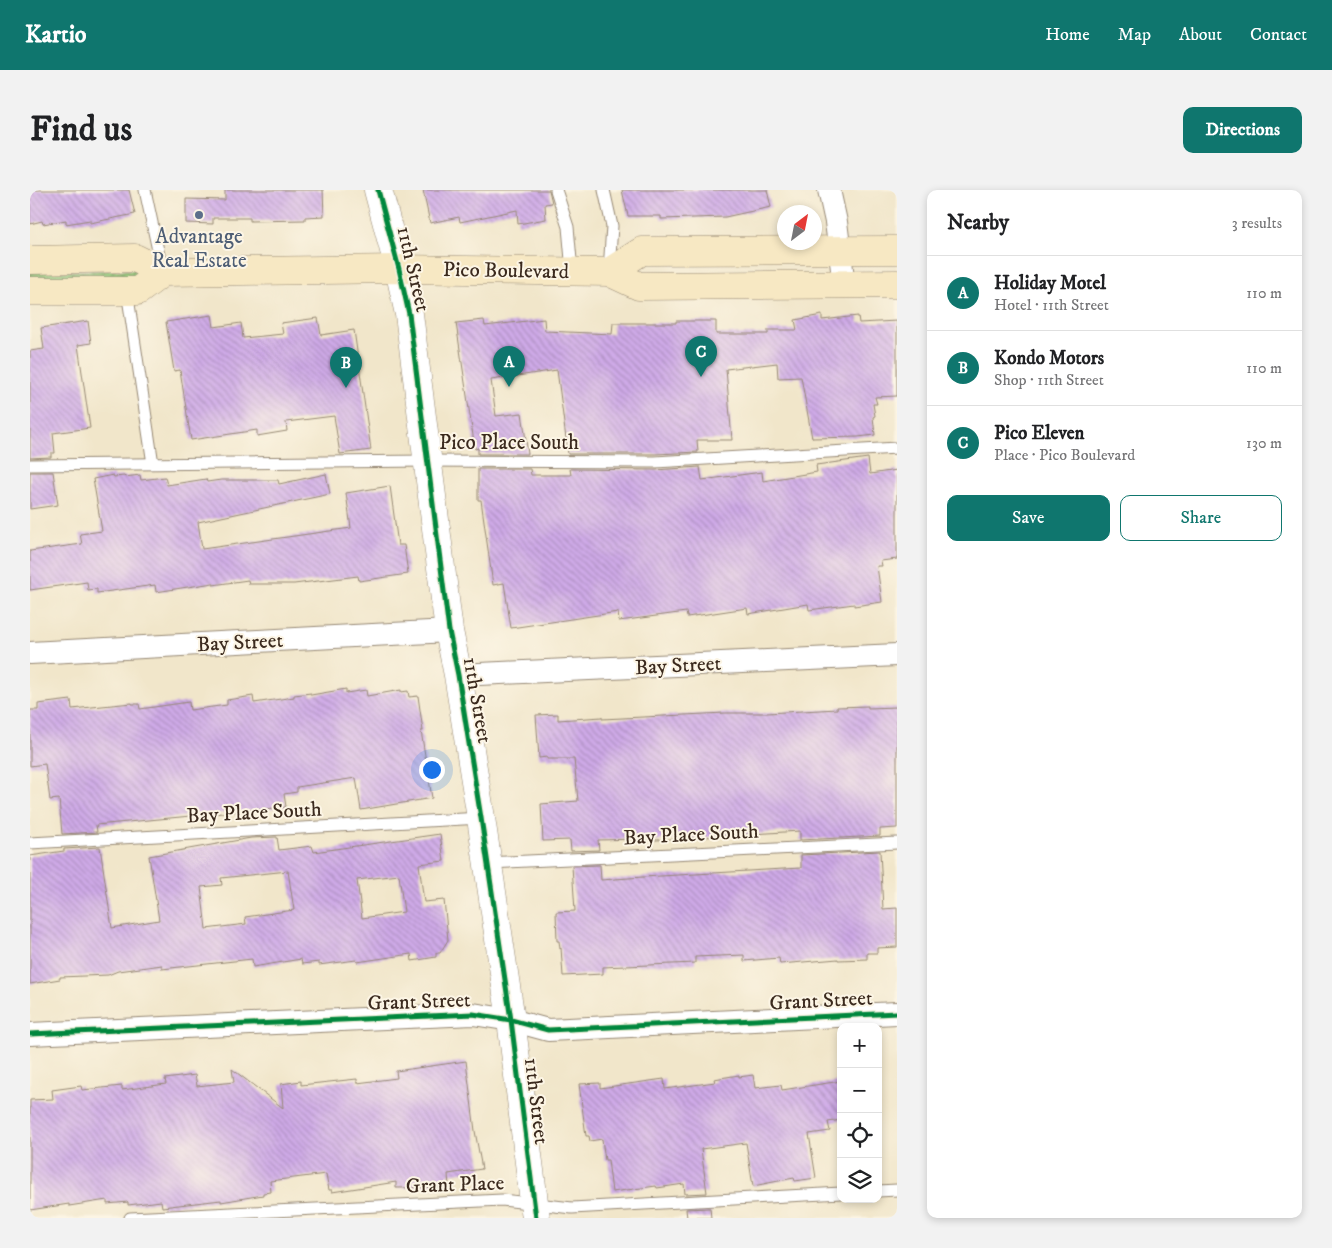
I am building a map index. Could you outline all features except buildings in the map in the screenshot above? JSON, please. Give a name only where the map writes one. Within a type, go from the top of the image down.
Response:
[{"type":"main road","points":[[609,272],[642,251],[897,250]]},
{"type":"main road","name":"Pico Boulevard","points":[[30,260],[135,258],[163,272],[399,269],[609,272],[639,286],[897,284]]},
{"type":"main road","points":[[30,291],[138,291],[163,272]]},
{"type":"street","name":"11th Street","points":[[378,190],[409,314],[450,632],[481,818],[486,863],[511,1020],[535,1210]]},
{"type":"street","points":[[829,190],[840,250],[844,285]]},
{"type":"street","name":"Bay Street","points":[[30,653],[450,632]]},
{"type":"street","name":"Bay Street","points":[[458,675],[897,655]]},
{"type":"street","name":"Grant Street","points":[[30,1034],[473,1014],[511,1020],[548,1030],[897,1013]]},
{"type":"lane","points":[[145,190],[163,272]]},
{"type":"lane","points":[[556,190],[568,227],[572,271]]},
{"type":"lane","points":[[604,190],[612,226],[609,272]]},
{"type":"lane","points":[[127,291],[153,464]]},
{"type":"lane","name":"Pico Place South","points":[[30,465],[427,461],[655,462],[897,448]]},
{"type":"lane","name":"Bay Place South","points":[[30,843],[481,818]]},
{"type":"lane","name":"Bay Place South","points":[[486,863],[897,843]]},
{"type":"lane","points":[[882,1192],[897,1190]]},
{"type":"lane","name":"Grant Place","points":[[130,1218],[502,1200],[535,1210],[837,1194]]},
{"type":"green space","points":[[136,270],[139,273],[137,277],[30,277],[30,272]]},
{"type":"cycle path","points":[[378,190],[409,314],[449,631],[481,818],[511,1020],[536,1218]]},
{"type":"cycle path","points":[[30,1034],[473,1014],[511,1020],[548,1030],[897,1013]]},
{"type":"place","name":"Advantage Real Estate","points":[[199,215]]},
{"type":"place","name":"Pico Eleven","points":[[701,377]]},
{"type":"place","name":"Holiday Motel","points":[[509,387]]},
{"type":"place","name":"Kondo Motors","points":[[346,388]]}]
